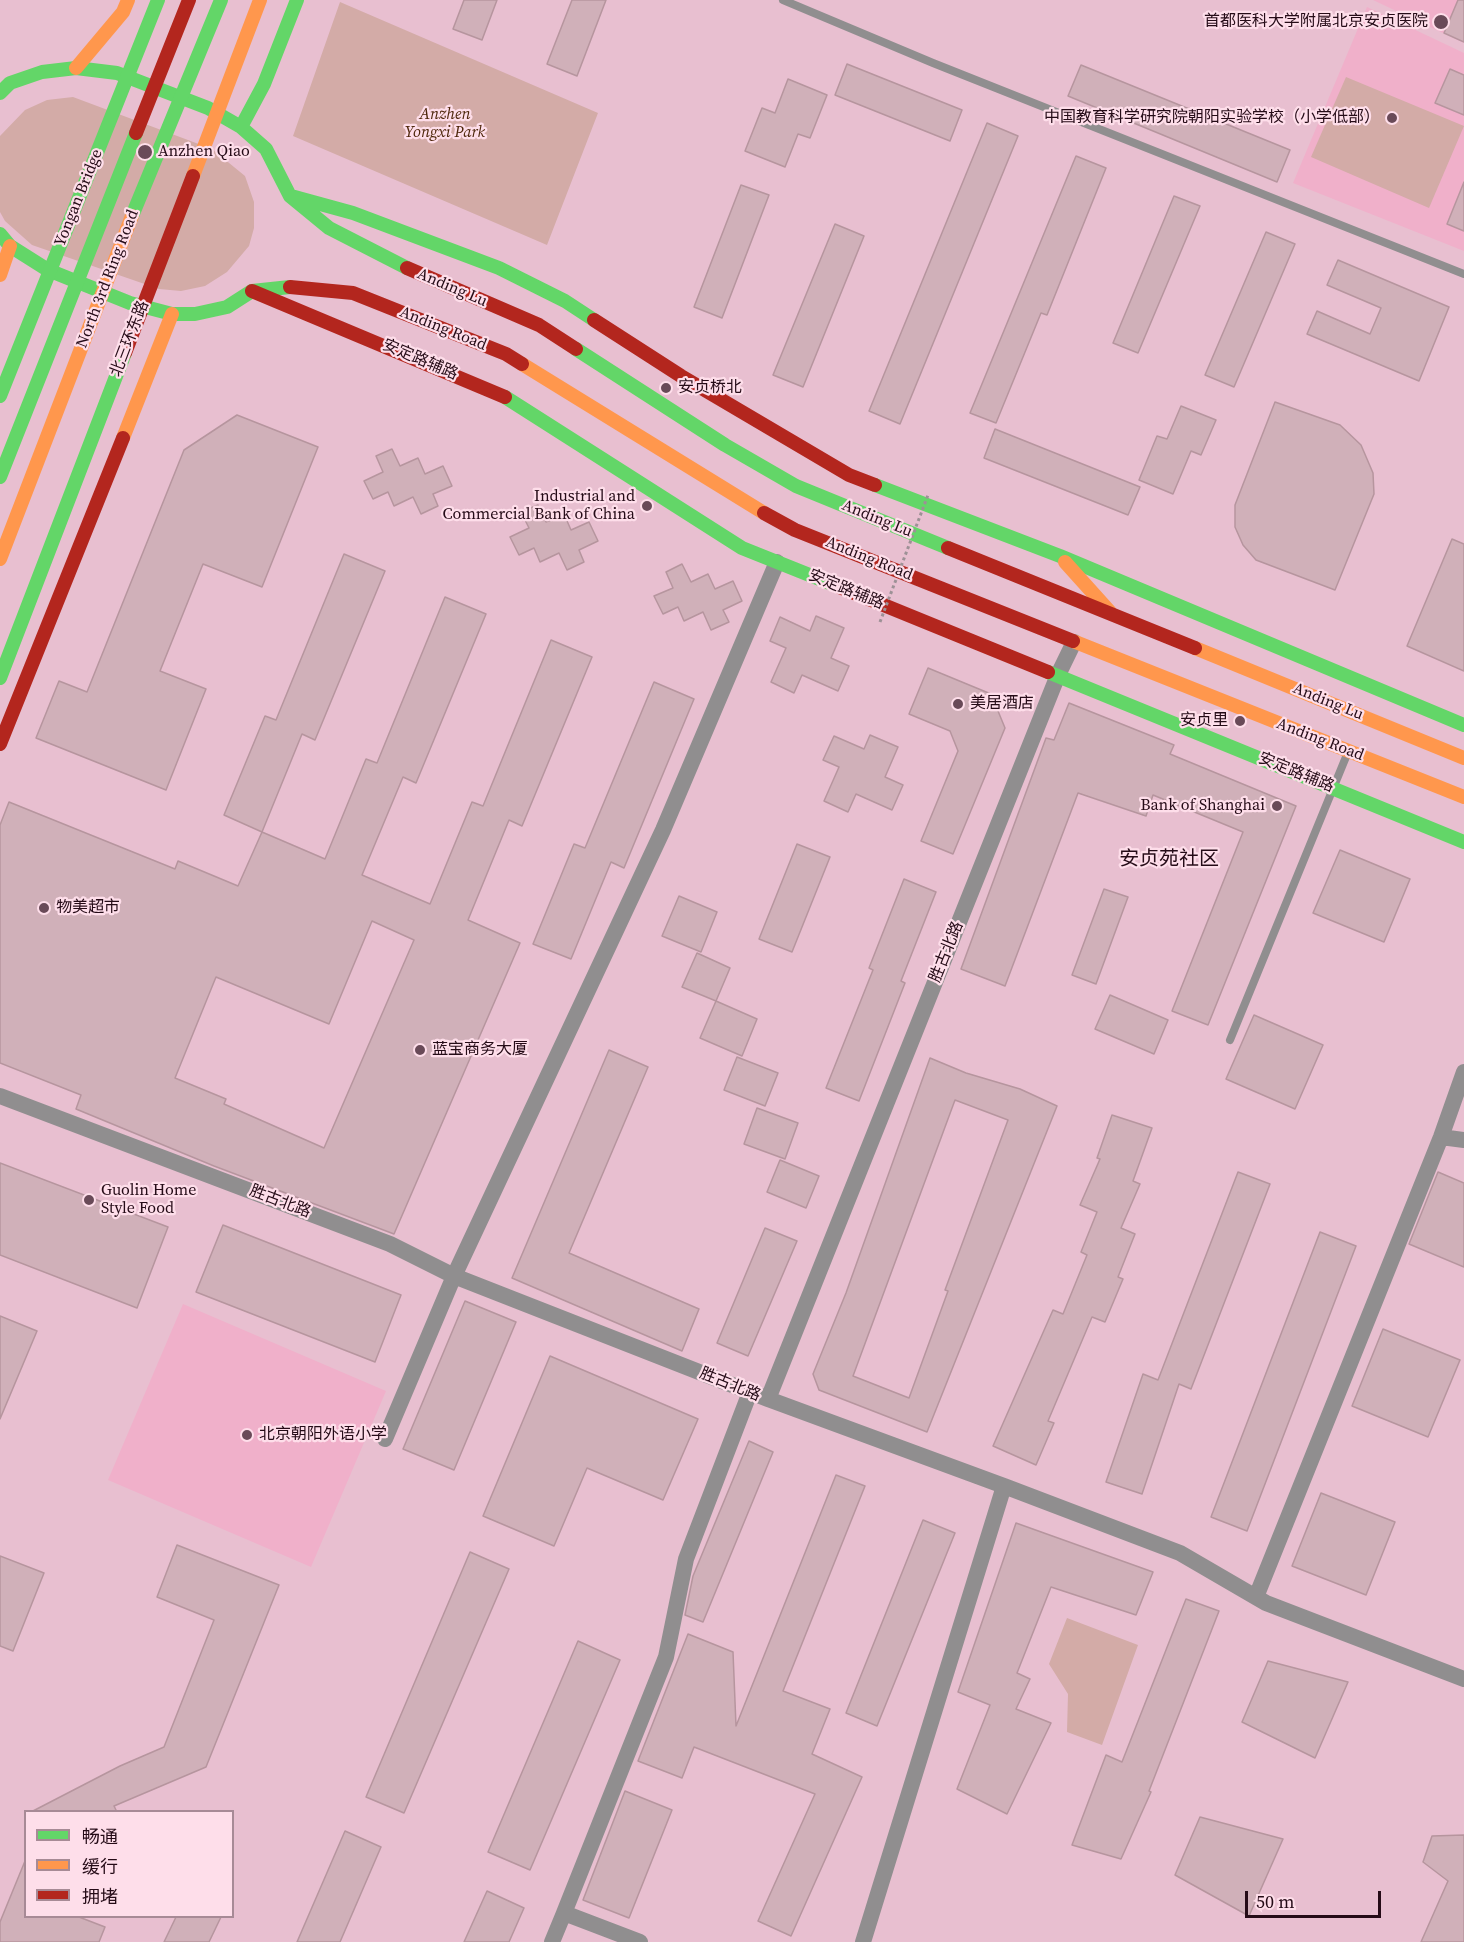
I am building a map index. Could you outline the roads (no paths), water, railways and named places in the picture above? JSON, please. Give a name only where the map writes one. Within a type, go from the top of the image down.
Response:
[{"type":"main road","points":[[76,68],[123,12],[128,0]]},
{"type":"main road","name":"Yongan Bridge","points":[[0,396],[158,0]]},
{"type":"main road","name":"North 3rd Ring Road","points":[[0,477],[189,0]]},
{"type":"main road","name":"North 3rd Ring Road","points":[[0,559],[143,188],[220,0]]},
{"type":"main road","name":"北三环东路","points":[[0,678],[260,0]]},
{"type":"main road","points":[[241,127],[264,84],[297,0]]},
{"type":"main road","points":[[0,93],[10,83],[42,72],[76,68],[117,73],[207,108],[241,127],[266,149],[290,196],[353,213],[499,268],[565,301],[681,376],[846,473],[1060,556],[1464,725]]},
{"type":"main road","name":"Anding Lu","points":[[290,196],[320,221],[362,247],[539,325],[724,445],[796,486],[1464,758]]},
{"type":"main road","points":[[0,234],[10,246],[48,270],[130,303],[172,314],[195,314],[227,307],[252,291]]},
{"type":"main road","points":[[0,275],[10,246]]},
{"type":"main road","name":"Anding Road","points":[[252,291],[295,287],[353,293],[506,354],[754,508],[795,530],[1464,797]]},
{"type":"main road","name":"安定路辅路","points":[[252,291],[495,392],[539,417],[700,524],[742,548],[1464,842]]},
{"type":"main road","points":[[0,744],[172,314]]},
{"type":"main road","points":[[1060,556],[1110,612]]},
{"type":"street","points":[[385,1439],[454,1276],[663,830],[777,562]]},
{"type":"street","name":"胜古北路","points":[[0,1095],[390,1244],[454,1276],[768,1400],[1058,675],[1074,642]]},
{"type":"street","points":[[1256,1597],[1441,1137],[1464,1072]]},
{"type":"street","points":[[1441,1137],[1464,1140]]},
{"type":"street","points":[[552,1942],[666,1657],[686,1558],[750,1392]]},
{"type":"street","points":[[768,1400],[1004,1485],[1180,1553],[1256,1597],[1464,1679]]},
{"type":"street","points":[[862,1942],[1004,1485]]},
{"type":"street","points":[[564,1913],[639,1942]]},
{"type":"lane","points":[[783,0],[933,63],[1464,274]]},
{"type":"lane","points":[[1230,1040],[1335,789],[1348,751]]},
{"type":"place","name":"首都医科大学附属北京安贞医院","points":[[1441,22]]},
{"type":"place","name":"中国教育科学研究院朝阳实验学校（小学低部）","points":[[1392,118]]},
{"type":"place","name":"Anzhen Qiao","points":[[145,152]]},
{"type":"place","name":"安贞桥北","points":[[666,388]]},
{"type":"place","name":"Industrial and Commercial Bank of China","points":[[647,506]]},
{"type":"place","name":"美居酒店","points":[[958,704]]},
{"type":"place","name":"安贞里","points":[[1240,721]]},
{"type":"place","name":"Bank of Shanghai","points":[[1277,806]]},
{"type":"place","name":"物美超市","points":[[44,908]]},
{"type":"place","name":"蓝宝商务大厦","points":[[420,1050]]},
{"type":"place","name":"Guolin Home Style Food","points":[[89,1200]]},
{"type":"place","name":"北京朝阳外语小学","points":[[247,1435]]},
{"type":"district","name":"安贞苑社区","points":[[1169,860]]},
{"type":"park label","name":"Anzhen Yongxi Park","points":[[445,124]]}]
